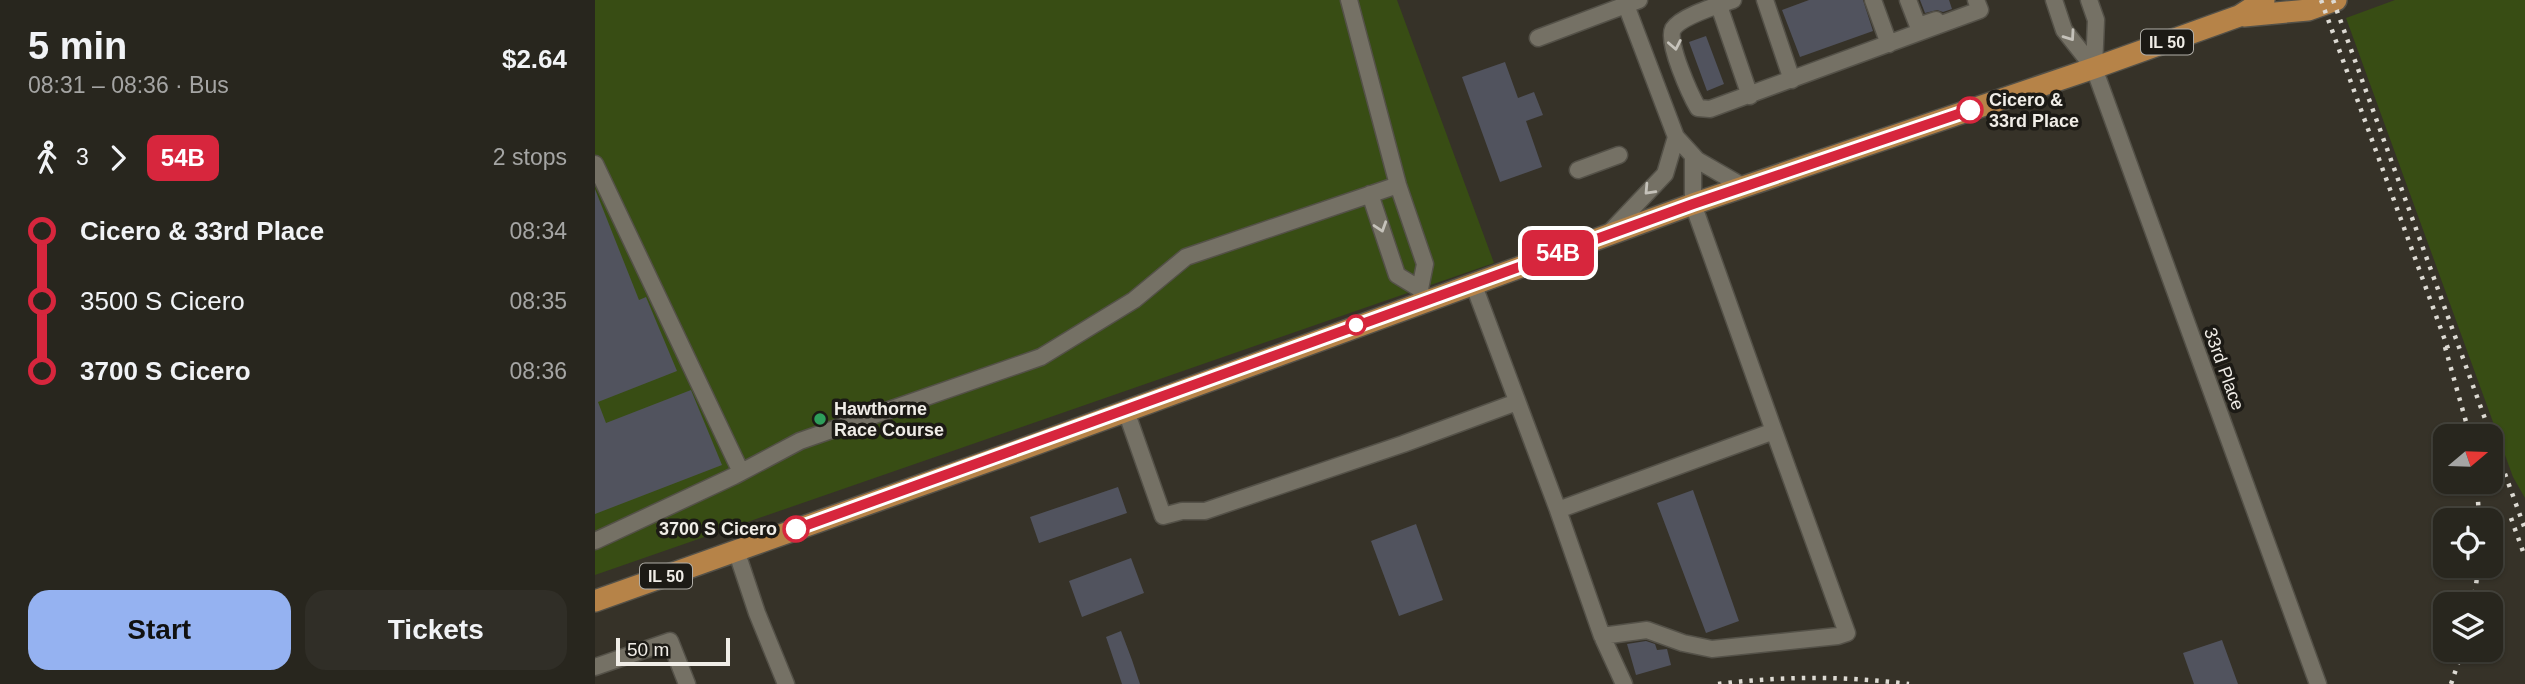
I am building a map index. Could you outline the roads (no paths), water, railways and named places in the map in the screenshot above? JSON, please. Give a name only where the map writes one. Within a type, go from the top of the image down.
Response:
[{"type":"main road","name":"IL 50","points":[[595,601],[1126,411],[1422,295],[1473,283],[1693,204],[2094,68],[2239,16],[2264,0]]},
{"type":"main road","name":"IL 50","points":[[2239,16],[2308,10],[2336,0]]},
{"type":"lane","points":[[1349,0],[1398,185],[1425,264],[1422,295]]},
{"type":"lane","points":[[1765,0],[1792,80]]},
{"type":"lane","points":[[1873,0],[1889,44]]},
{"type":"lane","points":[[1908,0],[1917,26],[1966,9],[1968,0]]},
{"type":"lane","points":[[1749,96],[1723,2],[1685,19],[1673,30],[1671,40],[1691,97],[1698,108],[1710,109],[1749,96],[1889,44],[1921,34],[1980,10],[1976,0]]},
{"type":"lane","name":"33rd Place","points":[[2054,0],[2064,30],[2094,68],[2318,684]]},
{"type":"lane","name":"33rd Place","points":[[2089,0],[2096,20],[2094,68]]},
{"type":"lane","points":[[1538,38],[1633,2],[1676,137],[1693,156],[1744,187]]},
{"type":"lane","points":[[1607,235],[1665,174],[1676,137]]},
{"type":"lane","points":[[1578,170],[1619,155]]},
{"type":"lane","points":[[1602,636],[1647,629],[1683,643],[1712,649],[1847,633],[1693,204],[1693,156]]},
{"type":"lane","points":[[595,164],[741,472]]},
{"type":"lane","points":[[595,541],[800,441],[1041,357],[1134,299],[1186,257],[1398,185]]},
{"type":"lane","points":[[1370,194],[1397,275],[1422,295]]},
{"type":"lane","points":[[1473,283],[1602,636],[1624,684]]},
{"type":"lane","points":[[1126,411],[1163,516],[1182,510],[1205,511],[1403,444],[1517,401]]},
{"type":"lane","points":[[1558,510],[1774,431]]},
{"type":"lane","points":[[736,550],[757,613],[786,684]]},
{"type":"lane","points":[[595,667],[670,641],[687,684]]},
{"type":"railway","points":[[2321,0],[2450,354]]},
{"type":"railway","points":[[2333,0],[2525,529]]},
{"type":"railway","points":[[2445,347],[2467,424]]},
{"type":"railway","points":[[2478,494],[2478,508]]},
{"type":"railway","points":[[2511,518],[2525,557]]},
{"type":"railway","points":[[2475,592],[2477,578]]},
{"type":"railway","points":[[2451,684],[2459,662]]},
{"type":"railway","points":[[1718,684],[1814,678],[1909,684]]},
{"type":"place","name":"Cicero & 33rd Place","points":[[1970,110]]},
{"type":"place","name":"Hawthorne Race Course","points":[[820,419]]},
{"type":"place","name":"3700 S Cicero","points":[[796,529]]}]
